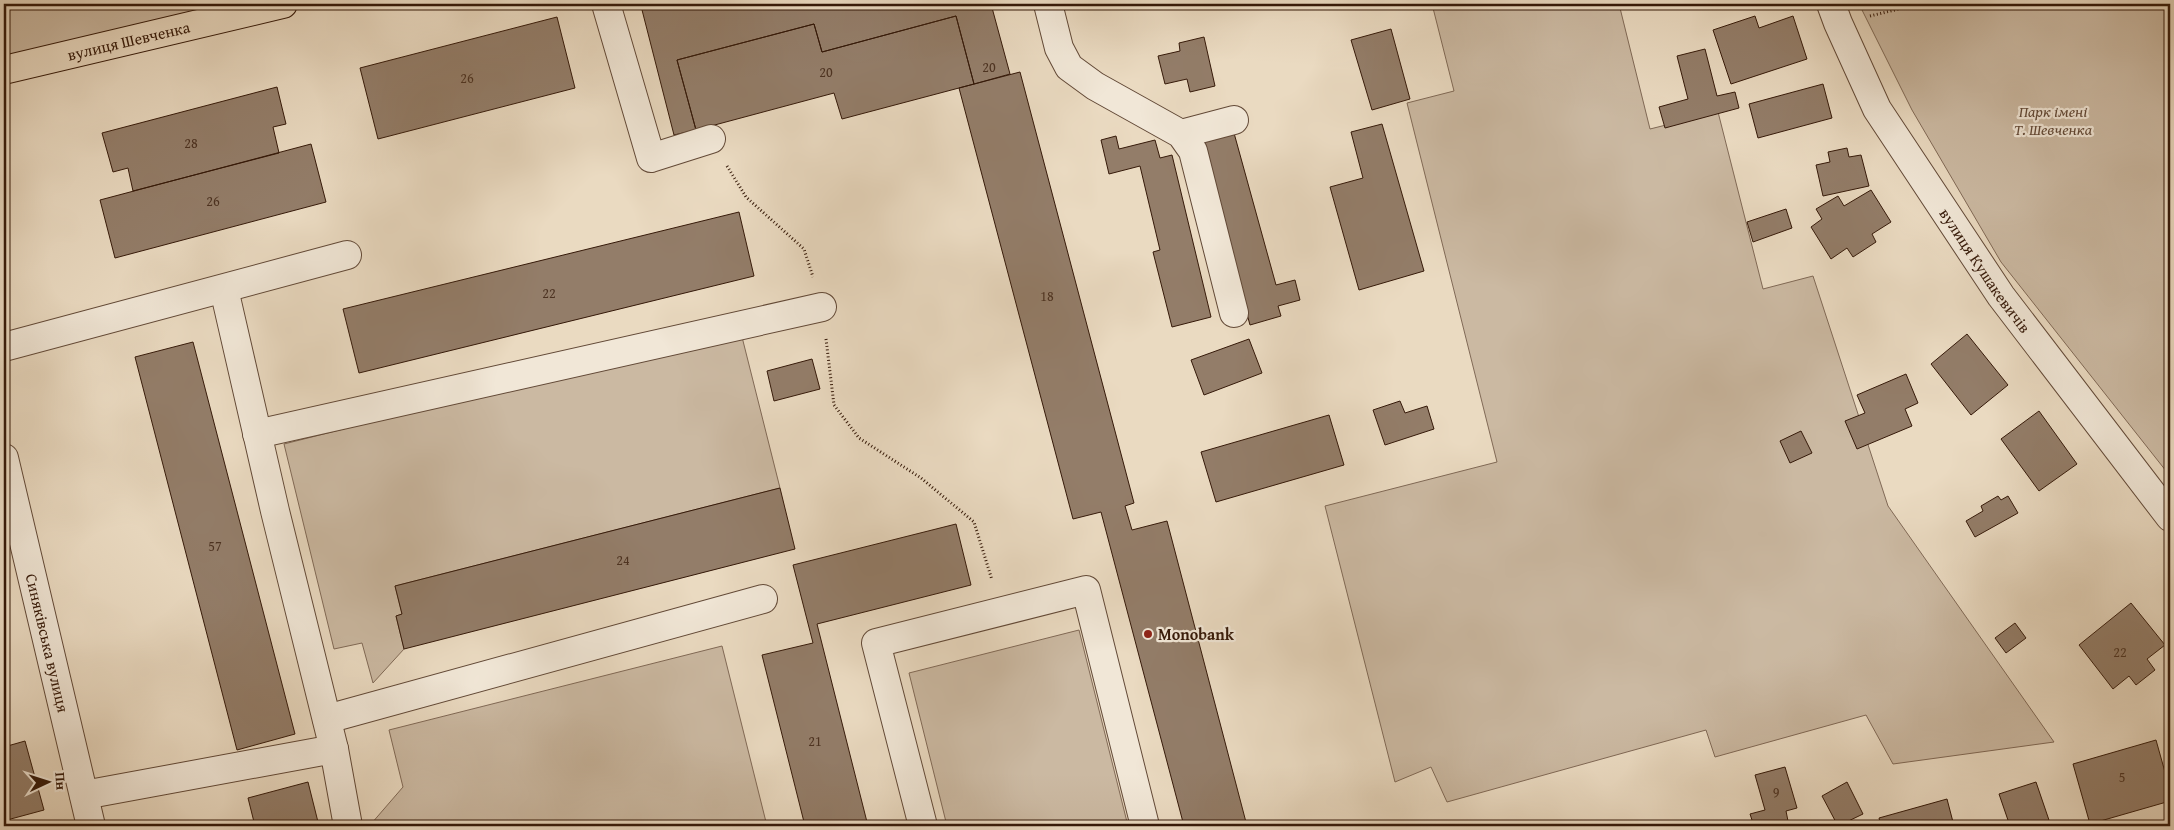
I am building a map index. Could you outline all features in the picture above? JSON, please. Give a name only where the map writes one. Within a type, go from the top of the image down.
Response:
[{"type":"main road","name":"вулиця Шевченка","points":[[4,70],[283,4]]},
{"type":"street","points":[[606,4],[651,158],[711,140]]},
{"type":"street","points":[[1048,4],[1059,48],[1069,67],[1095,86],[1181,134],[1193,151],[1234,313]]},
{"type":"street","name":"вулиця Кушакевичів","points":[[1834,14],[1876,109],[2001,296],[2170,517]]},
{"type":"street","points":[[1181,134],[1234,120]]},
{"type":"street","points":[[4,347],[347,255]]},
{"type":"street","points":[[224,289],[257,434],[334,749],[348,826]]},
{"type":"street","points":[[257,434],[822,307]]},
{"type":"street","name":"Синяківська вулиця","points":[[4,458],[91,826]]},
{"type":"street","points":[[923,826],[876,643],[1086,590],[1145,826]]},
{"type":"street","points":[[327,720],[763,599]]},
{"type":"street","points":[[84,795],[334,749]]},
{"type":"path","points":[[1834,14],[1919,4]]},
{"type":"path","points":[[711,140],[746,197],[804,249],[822,307],[834,405],[858,438],[921,478],[974,522],[1002,611]]},
{"type":"green space","points":[[4,4],[224,4],[4,56]]},
{"type":"green space","points":[[1432,4],[1619,4],[1650,129],[1718,112],[1763,289],[1813,276],[1888,506],[2054,742],[1893,764],[1866,715],[1715,757],[1706,730],[1447,802],[1431,767],[1395,782],[1325,506],[1497,462],[1407,103],[1454,91]]},
{"type":"green space","name":"Парк імені Т. Шевченка","points":[[1859,4],[2170,4],[2170,476],[2001,262],[1912,110]]},
{"type":"green space","points":[[740,329],[780,488],[395,586],[402,614],[396,616],[404,649],[373,683],[362,643],[334,649],[284,444]]},
{"type":"green space","points":[[1079,630],[1128,826],[947,826],[909,673]]},
{"type":"green space","points":[[722,646],[767,826],[371,826],[403,787],[389,730]]},
{"type":"building","points":[[651,4],[991,4],[1010,74],[974,84],[956,16],[822,52],[814,24],[677,60],[696,130],[674,135],[641,6]]},
{"type":"building","points":[[956,16],[974,84],[842,119],[834,93],[696,130],[677,60],[814,24],[822,52]]},
{"type":"building","points":[[1755,16],[1759,28],[1793,16],[1807,59],[1731,84],[1713,30]]},
{"type":"building","points":[[557,17],[575,88],[378,139],[360,68]]},
{"type":"building","points":[[1391,29],[1410,99],[1372,110],[1351,40]]},
{"type":"building","points":[[1204,37],[1215,86],[1190,92],[1187,79],[1165,84],[1158,56],[1180,51],[1179,43]]},
{"type":"building","points":[[1705,49],[1717,96],[1735,92],[1739,108],[1665,128],[1659,107],[1688,99],[1677,56]]},
{"type":"building","points":[[1020,72],[1134,503],[1125,506],[1132,530],[1167,521],[1247,826],[1184,826],[1101,512],[1073,519],[959,88]]},
{"type":"building","points":[[1823,84],[1832,118],[1758,138],[1749,104]]},
{"type":"building","points":[[277,87],[286,124],[273,127],[279,153],[133,191],[128,168],[113,172],[102,133]]},
{"type":"building","points":[[1382,124],[1424,271],[1359,290],[1330,187],[1363,178],[1351,132]]},
{"type":"building","points":[[1234,133],[1276,285],[1295,280],[1300,300],[1278,306],[1281,316],[1250,325],[1200,143]]},
{"type":"building","points":[[1116,136],[1119,149],[1155,140],[1160,158],[1172,155],[1211,317],[1172,327],[1153,252],[1160,250],[1140,166],[1109,174],[1101,140]]},
{"type":"building","points":[[311,144],[326,202],[115,258],[100,200]]},
{"type":"building","points":[[1847,148],[1849,157],[1861,155],[1869,186],[1823,196],[1816,165],[1830,162],[1828,152]]},
{"type":"building","points":[[1871,190],[1891,222],[1872,234],[1876,242],[1853,257],[1847,248],[1831,259],[1811,227],[1822,219],[1816,209],[1838,196],[1844,206]]},
{"type":"building","points":[[1786,209],[1792,228],[1753,242],[1747,222]]},
{"type":"building","points":[[739,212],[754,276],[359,373],[343,309]]},
{"type":"building","points":[[1967,334],[2008,385],[1971,415],[1931,364]]},
{"type":"building","points":[[1249,339],[1262,373],[1204,395],[1191,360]]},
{"type":"building","points":[[193,342],[295,734],[237,750],[135,357]]},
{"type":"building","points":[[812,359],[820,389],[774,401],[767,371]]},
{"type":"building","points":[[1906,374],[1918,403],[1905,409],[1912,426],[1857,449],[1845,421],[1865,413],[1857,395]]},
{"type":"building","points":[[1400,401],[1405,413],[1427,406],[1434,429],[1385,445],[1373,410]]},
{"type":"building","points":[[2039,411],[2077,464],[2039,491],[2001,439]]},
{"type":"building","points":[[1329,415],[1344,465],[1216,502],[1201,452]]},
{"type":"building","points":[[1801,431],[1812,453],[1790,463],[1780,441]]},
{"type":"building","points":[[780,488],[795,549],[404,649],[396,616],[402,614],[395,586]]},
{"type":"building","points":[[1998,496],[2001,500],[2008,496],[2018,513],[1975,537],[1966,521],[1983,511],[1981,506]]},
{"type":"building","points":[[956,524],[971,585],[817,624],[868,826],[805,826],[762,655],[813,643],[793,565]]},
{"type":"building","points":[[2131,603],[2165,645],[2147,659],[2155,670],[2136,685],[2129,676],[2113,689],[2079,645]]},
{"type":"building","points":[[2015,623],[2026,638],[2006,653],[1995,638]]},
{"type":"building","points":[[2156,740],[2170,790],[2170,801],[2090,824],[2073,764]]},
{"type":"building","points":[[25,741],[44,810],[7,820],[4,810],[4,747]]},
{"type":"building","points":[[1785,767],[1797,808],[1786,811],[1789,826],[1754,826],[1750,814],[1765,810],[1755,775]]},
{"type":"building","points":[[308,782],[319,826],[255,826],[248,798]]},
{"type":"building","points":[[1847,782],[1863,814],[1838,826],[1822,796]]},
{"type":"building","points":[[2036,782],[2051,826],[2010,826],[1999,794]]},
{"type":"building","points":[[1947,799],[1953,822],[1946,824],[1946,826],[1881,826],[1879,818]]},
{"type":"place","name":"Monobank","points":[[1148,634]]}]
